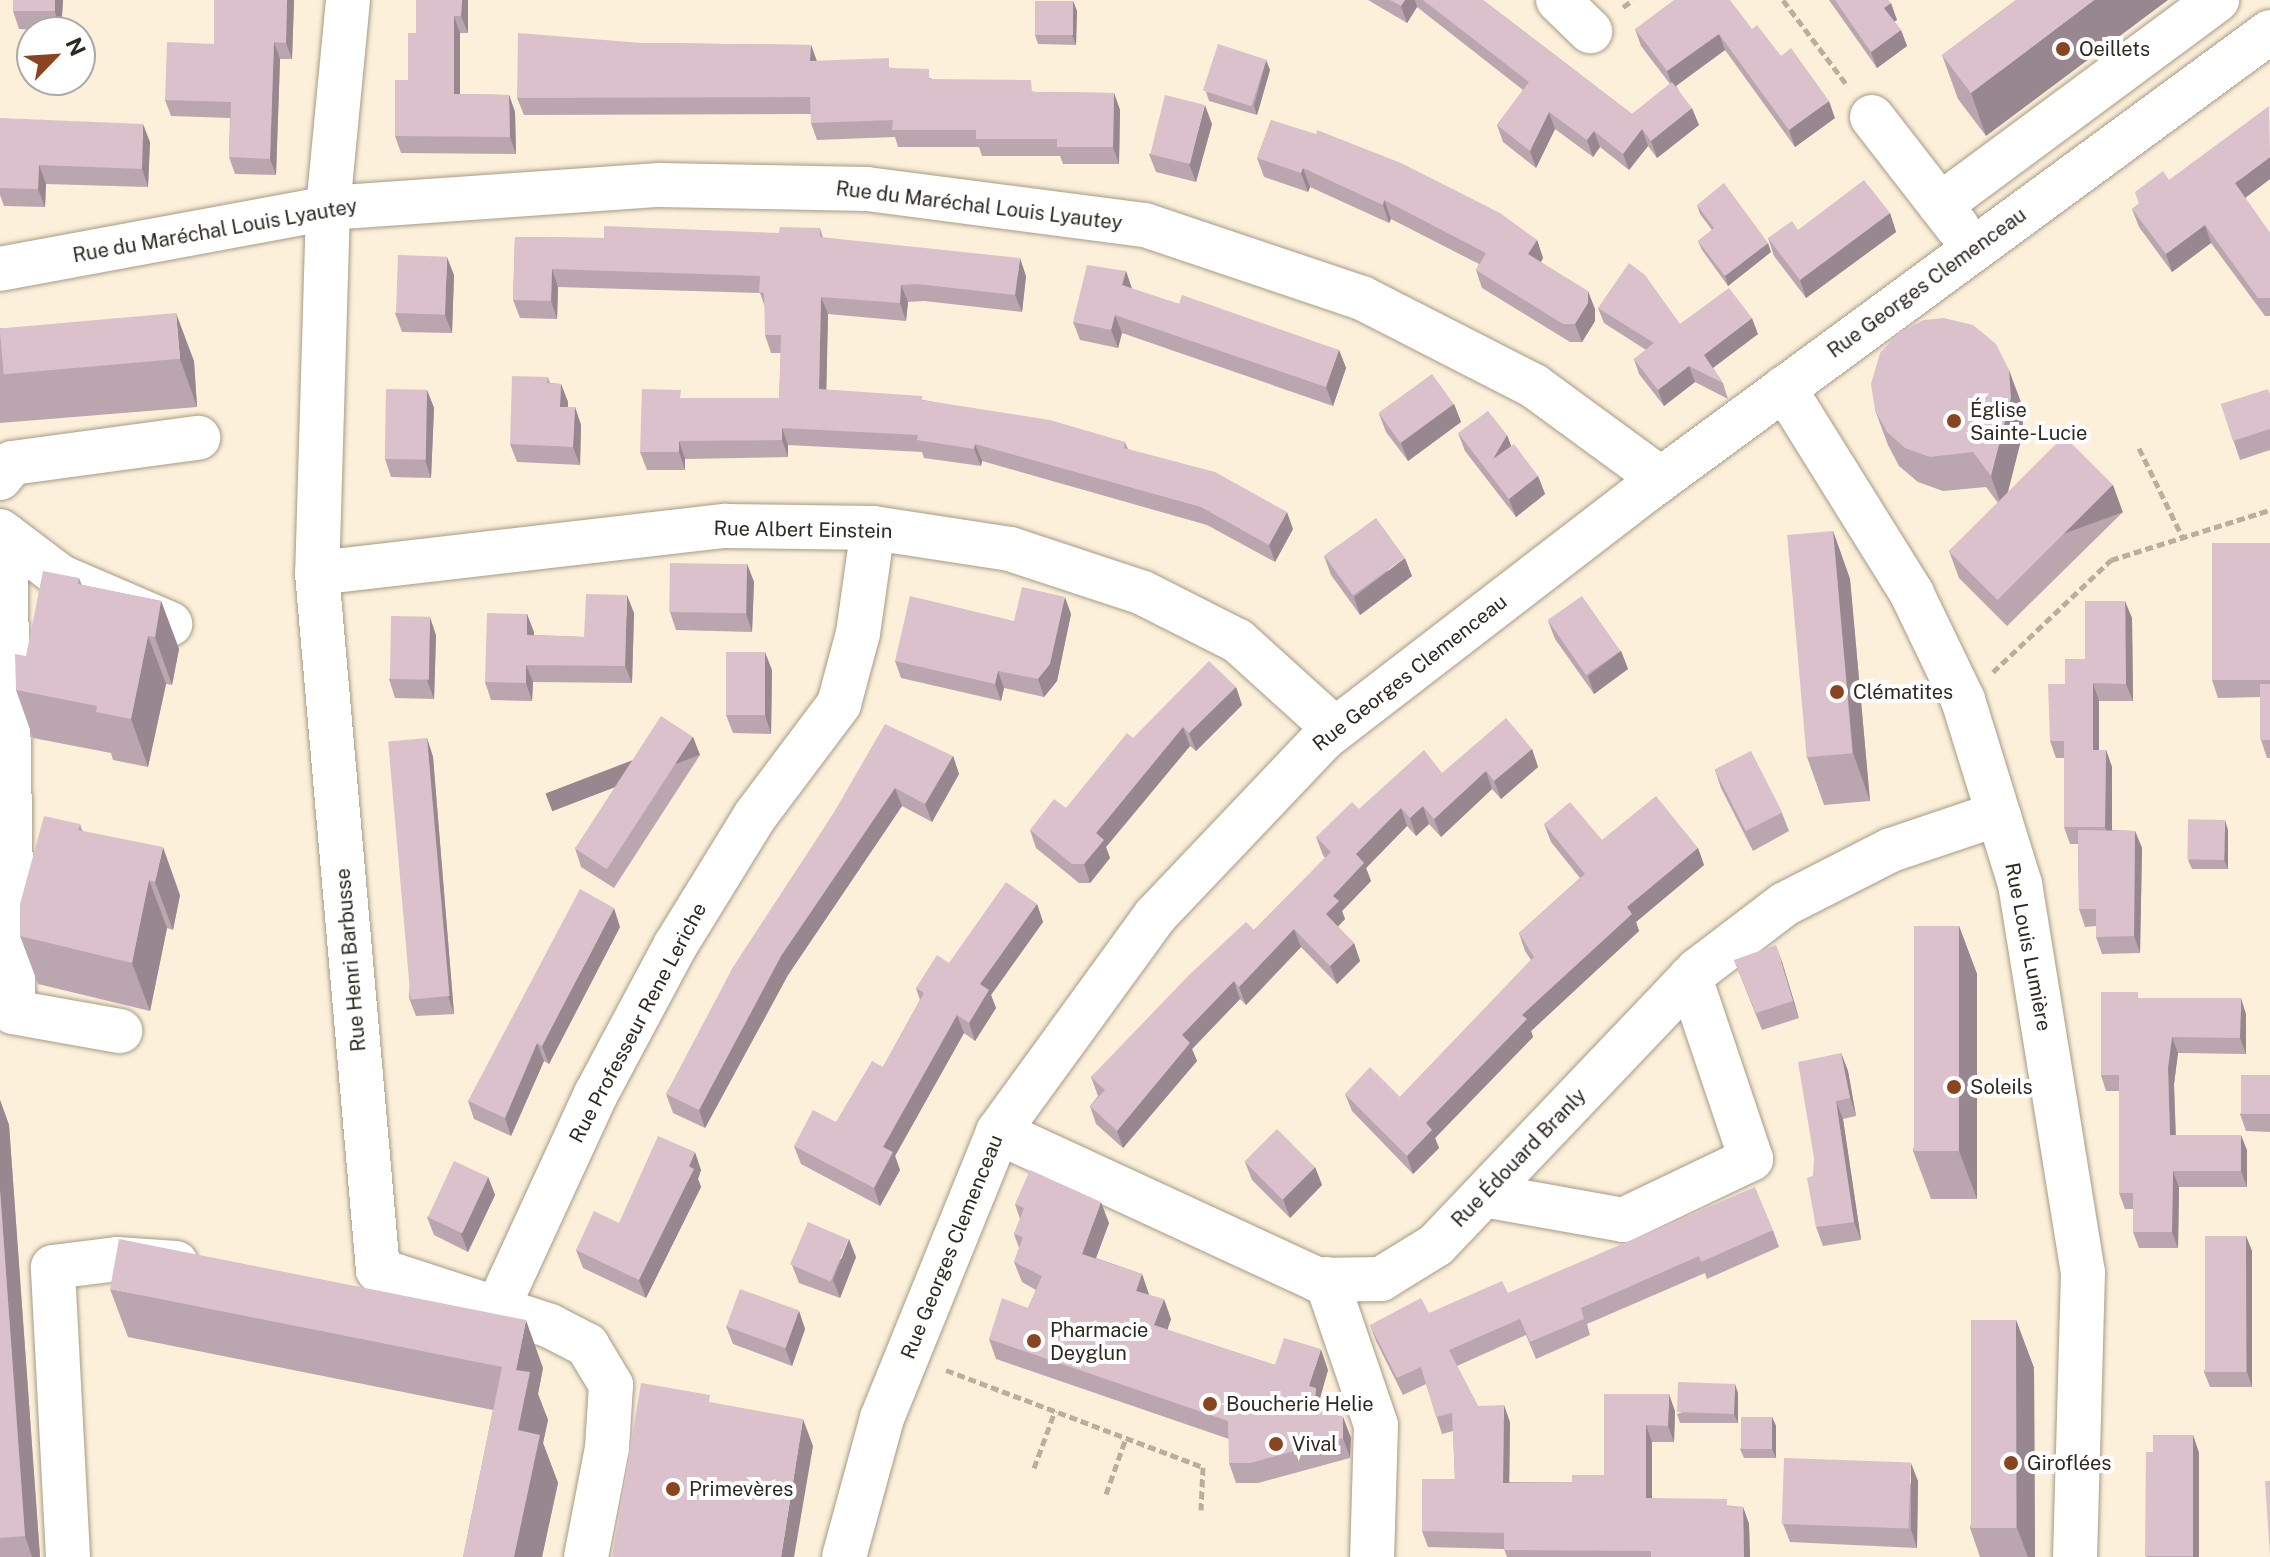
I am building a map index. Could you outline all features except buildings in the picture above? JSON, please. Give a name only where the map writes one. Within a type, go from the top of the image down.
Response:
[{"type":"street","name":"Rue Henri Barbusse","points":[[348,0],[328,208],[317,573],[364,1281],[497,1309],[587,1345],[611,1385],[607,1448],[586,1557]]},
{"type":"street","points":[[1558,0],[1590,31]]},
{"type":"street","points":[[1940,205],[2217,0]]},
{"type":"street","name":"Rue Georges Clemenceau","points":[[844,1557],[882,1418],[998,1132],[1155,916],[1335,729],[1661,479],[2268,38]]},
{"type":"street","points":[[1872,117],[1974,249]]},
{"type":"street","name":"Rue du Maréchal Louis Lyautey","points":[[0,269],[328,208],[691,185],[867,189],[1145,225],[1362,298],[1534,386],[1661,479]]},
{"type":"street","name":"Rue Louis Lumière","points":[[1784,388],[1912,594],[1963,700],[2020,884],[2083,1272],[2075,1557]]},
{"type":"street","points":[[0,478],[12,463],[198,438]]},
{"type":"street","name":"Rue Albert Einstein","points":[[317,573],[726,526],[873,528],[1010,549],[1143,593],[1238,641],[1335,729]]},
{"type":"street","name":"Rue Professeur Rene Leriche","points":[[497,1309],[596,1094],[675,946],[755,816],[839,704],[858,633],[873,528]]},
{"type":"street","points":[[3,533],[61,577],[170,624]]},
{"type":"street","points":[[3,533],[13,1012],[120,1031]]},
{"type":"street","name":"Rue Édouard Branly","points":[[998,1132],[1326,1279],[1381,1279],[1436,1245],[1690,978],[1785,904],[1891,850],[1998,814]]},
{"type":"street","points":[[1484,1195],[1623,1220],[1751,1159],[1690,978]]},
{"type":"street","points":[[68,1557],[53,1267],[117,1259],[218,1272]]},
{"type":"street","points":[[1326,1279],[1376,1425],[1372,1557]]},
{"type":"path","points":[[1783,0],[1872,117]]},
{"type":"path","points":[[2139,448],[2182,536]]},
{"type":"path","points":[[1963,700],[2111,560],[2270,510]]},
{"type":"path","points":[[907,1355],[1203,1467],[1201,1510]]},
{"type":"path","points":[[1034,1468],[1055,1411]]},
{"type":"path","points":[[1106,1494],[1126,1438]]},
{"type":"place","name":"Oeillets","points":[[2063,49]]},
{"type":"place","name":"Église Sainte-Lucie","points":[[1954,421]]},
{"type":"place","name":"Clématites","points":[[1837,692]]},
{"type":"place","name":"Soleils","points":[[1954,1087]]},
{"type":"place","name":"Pharmacie Deyglun","points":[[1034,1341]]},
{"type":"place","name":"Boucherie Helie","points":[[1210,1404]]},
{"type":"place","name":"Vival","points":[[1276,1444]]},
{"type":"place","name":"Giroflées","points":[[2011,1463]]},
{"type":"place","name":"Primevères","points":[[673,1489]]}]
